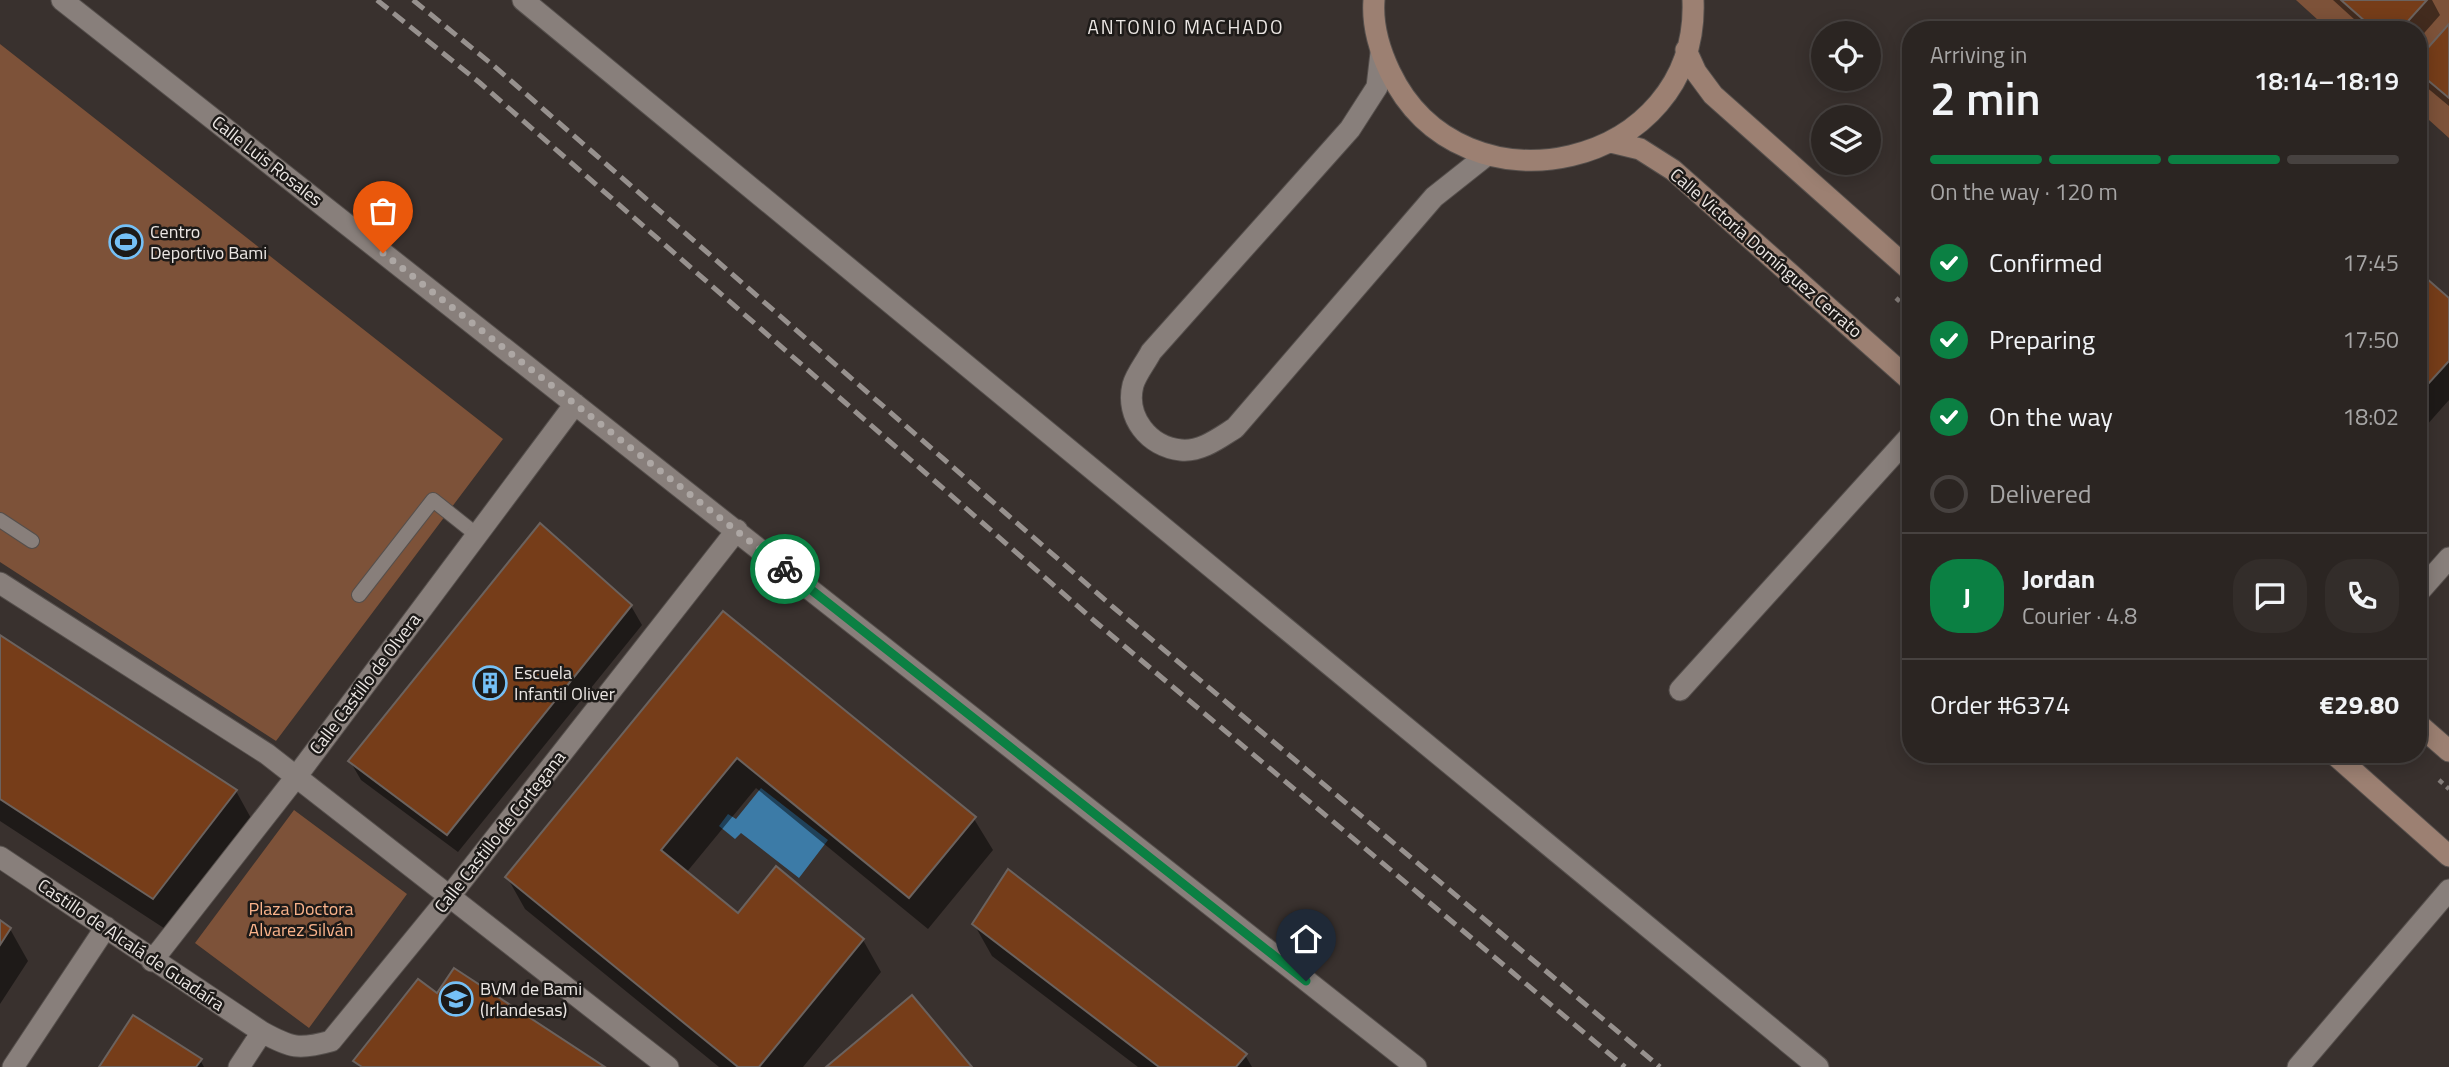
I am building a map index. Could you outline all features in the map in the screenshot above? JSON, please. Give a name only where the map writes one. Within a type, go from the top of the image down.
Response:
[{"type":"street","name":"Calle Luis Rosales","points":[[62,0],[1416,1067]]},
{"type":"street","points":[[523,0],[1818,1067]]},
{"type":"street","points":[[1374,0],[1373,14],[1381,53],[1398,88],[1422,117],[1452,140],[1487,155],[1519,161],[1550,161],[1582,155],[1611,142],[1650,112],[1671,83],[1686,50],[1693,0]]},
{"type":"street","points":[[1686,50],[1696,72],[1713,95],[1902,263]]},
{"type":"street","points":[[1381,53],[1377,87],[1350,129],[1152,352],[1133,384],[1131,408],[1141,428],[1159,444],[1182,450],[1210,444],[1235,428],[1434,197],[1487,155]]},
{"type":"street","name":"Calle Victoria Domínguez Cerrato","points":[[1611,142],[1640,149],[1673,170],[1902,373]]},
{"type":"street","name":"Calle Castillo de Olvera","points":[[152,961],[296,777],[575,404]]},
{"type":"street","points":[[1680,690],[1902,445]]},
{"type":"street","name":"Calle Castillo de Cortegana","points":[[262,1032],[289,1047],[309,1047],[331,1041],[450,897],[737,530]]},
{"type":"street","points":[[2427,583],[2449,558]]},
{"type":"street","points":[[0,583],[267,754],[668,1067]]},
{"type":"street","points":[[2427,732],[2449,751]]},
{"type":"street","points":[[2344,763],[2449,856]]},
{"type":"street","name":"Castillo de Alcalá de Guadaíra","points":[[0,858],[262,1032]]},
{"type":"street","points":[[2298,1067],[2449,890]]},
{"type":"street","points":[[13,1067],[106,927]]},
{"type":"street","points":[[239,1067],[262,1032]]},
{"type":"lane","points":[[359,595],[433,500],[477,535]]},
{"type":"lane","points":[[0,520],[32,541]]},
{"type":"green space","points":[[2296,0],[2449,0],[2449,138],[2427,118],[2427,21],[2319,21]]},
{"type":"green space","name":"Centro Deportivo Bami","points":[[0,44],[503,439],[276,741],[0,562]]},
{"type":"green space","name":"Plaza Doctora Alvarez Silván","points":[[294,810],[407,894],[309,1028],[195,943]]},
{"type":"water","points":[[761,788],[828,840],[799,878],[741,833],[735,839],[719,826],[728,814],[736,819]]},
{"type":"building","points":[[2341,0],[2427,0],[2408,21],[2365,21]]},
{"type":"building","points":[[2449,24],[2449,98],[2427,80],[2427,49]]},
{"type":"building","points":[[2427,279],[2449,298],[2449,361],[2427,385]]},
{"type":"building","name":"Escuela Infantil Oliver","points":[[540,523],[632,605],[447,835],[348,761]]},
{"type":"building","points":[[723,611],[976,817],[909,898],[737,758],[661,850],[738,913],[776,866],[864,939],[759,1067],[738,1067],[505,877]]},
{"type":"building","points":[[0,635],[237,790],[153,899],[0,799]]},
{"type":"building","points":[[1008,869],[1247,1054],[1236,1067],[1159,1067],[972,924]]},
{"type":"building","points":[[0,920],[11,928],[0,945]]},
{"type":"building","name":"BVM de Bami (Irlandesas)","points":[[454,968],[605,1067],[362,1067],[353,1061],[418,979],[437,993]]},
{"type":"building","points":[[912,995],[972,1067],[826,1067]]},
{"type":"building","points":[[133,1015],[202,1059],[196,1067],[99,1067]]},
{"type":"railway","points":[[377,0],[480,83],[1098,624],[1625,1067]]},
{"type":"railway","points":[[413,0],[494,66],[1113,607],[1660,1067]]},
{"type":"way so far","points":[[383,253],[785,569]]},
{"type":"place","name":"Centro Deportivo Bami","points":[[126,242]]},
{"type":"place","name":"Escuela Infantil Oliver","points":[[490,683]]},
{"type":"place","name":"BVM de Bami (Irlandesas)","points":[[456,999]]},
{"type":"district","name":"ANTONIO MACHADO","points":[[1186,27]]},
{"type":"route","points":[[785,569],[1306,981]]}]
